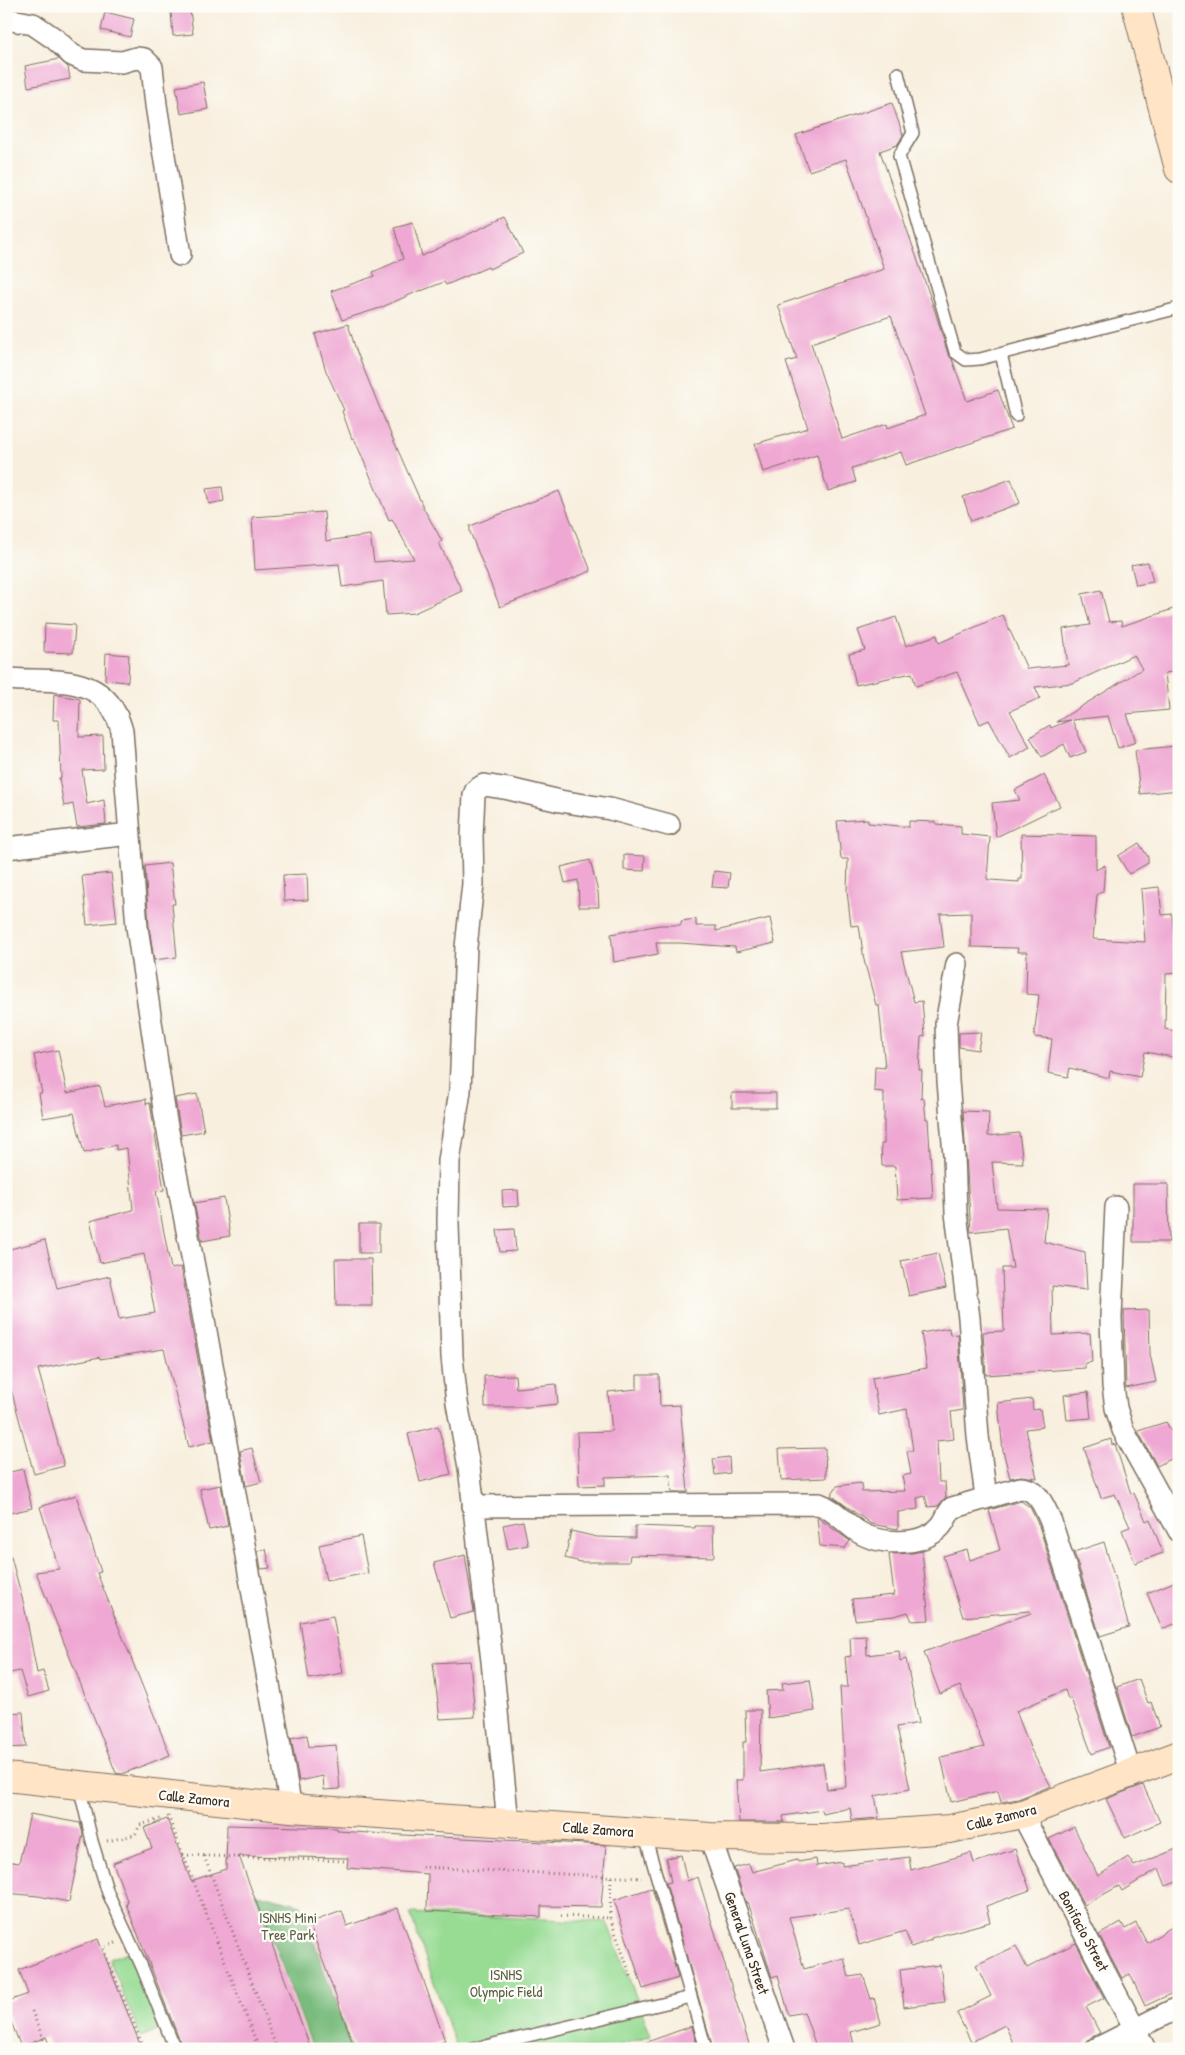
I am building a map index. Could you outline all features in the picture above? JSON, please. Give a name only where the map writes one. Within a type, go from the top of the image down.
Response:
[{"type":"street","points":[[1136,6],[1179,169]]},
{"type":"street","points":[[6,19],[33,24],[56,39],[72,54],[83,60],[122,62],[136,58],[144,60],[152,67],[156,105],[180,255]]},
{"type":"street","points":[[6,679],[76,683],[94,689],[103,695],[118,714],[122,731],[137,926],[165,1116],[201,1303],[291,1808]]},
{"type":"street","points":[[508,1823],[474,1506],[457,1403],[452,1357],[448,1224],[449,1161],[460,1091],[466,947],[473,884],[472,836],[474,795],[476,790],[484,785],[610,809],[669,825]]},
{"type":"street","points":[[6,848],[130,834]]},
{"type":"street","points":[[957,964],[946,1024],[948,1081],[954,1155],[956,1213],[969,1318],[978,1436],[986,1497]]},
{"type":"street","points":[[1116,1207],[1111,1316],[1113,1386],[1116,1408],[1123,1430],[1179,1531]]},
{"type":"street","points":[[474,1506],[819,1504],[827,1507],[857,1531],[869,1537],[881,1540],[914,1540],[929,1535],[941,1527],[946,1514],[952,1508],[986,1497],[1027,1488],[1042,1503],[1063,1556],[1130,1774]]},
{"type":"street","name":"Calle Zamora","points":[[6,1777],[291,1808],[710,1837],[822,1838],[950,1829],[1022,1814],[1179,1755]]},
{"type":"street","name":"Bonifacio Street","points":[[1022,1814],[1140,2039]]},
{"type":"street","name":"General Luna Street","points":[[710,1837],[784,2049]]},
{"type":"street","points":[[1096,2049],[1140,2039],[1179,2007]]},
{"type":"lane","points":[[898,73],[913,133],[899,156],[955,352],[966,360],[980,360],[1179,308]]},
{"type":"lane","points":[[1001,354],[1016,416]]},
{"type":"lane","points":[[79,1785],[93,1844],[108,1893],[129,1938],[175,2049]]},
{"type":"lane","points":[[644,1832],[706,2049]]},
{"type":"lane","points":[[473,2049],[691,1997]]},
{"type":"path","points":[[93,1844],[135,1835],[140,1825],[168,1816],[259,2049]]},
{"type":"path","points":[[183,1855],[345,1861]]},
{"type":"path","points":[[204,1856],[277,2049]]},
{"type":"path","points":[[422,1867],[658,1880]]},
{"type":"path","points":[[611,1876],[610,1918],[632,1979]]},
{"type":"path","points":[[561,1916],[610,1918]]},
{"type":"path","points":[[129,1938],[103,1948],[144,2049]]},
{"type":"path","points":[[32,2011],[47,2049]]},
{"type":"green space","name":"ISNHS Mini Tree Park","points":[[255,1893],[301,1905],[352,2049],[313,2049]]},
{"type":"green space","name":"ISNHS Olympic Field","points":[[410,1913],[607,1922],[651,2035],[610,2049],[457,2049]]},
{"type":"green space","points":[[130,1951],[162,2028],[141,2037],[109,1959]]},
{"type":"building","points":[[190,10],[193,34],[173,36],[171,12]]},
{"type":"building","points":[[105,12],[134,19],[130,37],[101,30]]},
{"type":"building","points":[[59,59],[68,67],[70,79],[28,87],[25,66]]},
{"type":"building","points":[[203,82],[208,109],[181,114],[176,87]]},
{"type":"building","points":[[892,103],[903,135],[897,145],[880,151],[948,354],[952,359],[967,401],[998,390],[1012,429],[906,465],[901,452],[852,468],[856,482],[828,491],[817,455],[763,472],[755,444],[808,428],[786,362],[797,359],[778,305],[884,269],[846,159],[809,171],[796,135]],"holes":[[[891,316],[925,415],[888,428],[887,424],[842,439],[811,343]]]},
{"type":"building","points":[[505,217],[523,253],[489,269],[488,267],[446,285],[444,282],[380,308],[342,320],[331,291],[375,276],[373,272],[403,259],[394,227],[413,222],[422,256]]},
{"type":"building","points":[[348,324],[356,350],[385,421],[424,509],[442,541],[439,543],[462,591],[414,613],[386,615],[383,581],[342,587],[339,564],[255,570],[252,517],[324,512],[326,541],[370,535],[374,562],[414,559],[392,519],[389,520],[354,438],[352,439],[342,411],[344,410],[326,371],[315,334]]},
{"type":"building","points":[[1011,479],[1020,503],[971,521],[963,497]]},
{"type":"building","points":[[222,487],[224,501],[209,504],[206,489]]},
{"type":"building","points":[[559,491],[591,571],[500,607],[470,532],[470,526]]},
{"type":"building","points":[[1148,562],[1153,582],[1136,585],[1131,565]]},
{"type":"building","points":[[1101,590],[1109,622],[1121,621],[1122,626],[1179,607],[1179,671],[1165,673],[1169,710],[1127,714],[1136,742],[1118,748],[1108,716],[1072,720],[1086,752],[1070,758],[1064,744],[1042,757],[1030,737],[1050,725],[1051,728],[1070,720],[1056,722],[1142,669],[1134,655],[1073,683],[1035,687],[1040,698],[1010,711],[1030,747],[1010,758],[989,720],[980,724],[957,672],[916,686],[912,673],[856,685],[849,654],[865,650],[858,630],[896,617],[906,646],[937,635],[939,643],[1003,615],[1027,669],[1068,665],[1063,629],[1090,625],[1082,594]]},
{"type":"building","points":[[45,623],[75,625],[73,653],[44,652]]},
{"type":"building","points":[[106,653],[129,655],[128,682],[105,680]]},
{"type":"building","points":[[54,694],[80,699],[79,737],[103,736],[104,769],[82,770],[87,804],[104,800],[106,824],[77,827],[73,804],[64,806],[59,778],[61,778],[59,720],[53,720]]},
{"type":"building","points":[[1176,746],[1179,790],[1140,794],[1135,750]]},
{"type":"building","points":[[1044,775],[1060,806],[996,837],[992,803],[1020,800],[1015,790]]},
{"type":"building","points":[[868,819],[868,823],[909,827],[909,821],[936,822],[936,824],[961,826],[961,834],[990,837],[987,879],[990,880],[1019,882],[1019,879],[1022,879],[1021,834],[1096,836],[1096,870],[1105,865],[1103,891],[1097,895],[1093,939],[1145,942],[1141,889],[1159,887],[1162,915],[1172,914],[1176,957],[1179,957],[1179,973],[1166,974],[1165,1029],[1179,1032],[1179,1058],[1145,1052],[1140,1077],[1110,1071],[1109,1078],[1070,1068],[1068,1077],[1048,1073],[1052,1039],[1034,1037],[1039,995],[1026,994],[1027,952],[1017,952],[1018,948],[971,947],[971,913],[940,914],[944,947],[901,952],[914,1002],[922,1001],[925,1036],[921,1037],[919,1070],[922,1070],[921,1099],[924,1098],[926,1119],[928,1119],[933,1198],[897,1200],[895,1166],[882,1166],[881,1144],[884,1144],[884,1092],[874,1091],[875,1067],[885,1068],[879,1005],[876,1005],[864,960],[859,925],[851,926],[847,891],[848,859],[841,859],[837,821]]},
{"type":"building","points":[[1139,843],[1148,857],[1148,863],[1129,874],[1118,856]]},
{"type":"building","points":[[624,855],[645,856],[644,871],[624,870]]},
{"type":"building","points":[[590,860],[598,892],[599,907],[579,907],[578,880],[565,883],[561,867]]},
{"type":"building","points":[[170,863],[175,904],[172,904],[177,957],[154,960],[149,926],[145,866]]},
{"type":"building","points":[[714,871],[730,873],[728,888],[712,887]]},
{"type":"building","points":[[111,873],[117,922],[87,925],[82,876]]},
{"type":"building","points":[[307,874],[308,900],[284,901],[283,875]]},
{"type":"building","points":[[770,918],[775,943],[736,952],[735,947],[656,943],[658,954],[614,962],[611,934],[660,925],[681,925],[681,921],[696,919],[696,926],[716,926],[716,931]]},
{"type":"building","points":[[981,1032],[978,1050],[959,1047],[959,1033]]},
{"type":"building","points":[[58,1050],[67,1093],[100,1086],[105,1106],[146,1099],[146,1104],[150,1103],[164,1190],[156,1191],[171,1269],[181,1267],[213,1441],[189,1447],[164,1349],[100,1359],[100,1357],[38,1369],[64,1466],[34,1474],[6,1371],[6,1250],[45,1240],[57,1288],[110,1276],[119,1319],[155,1313],[144,1254],[100,1263],[90,1221],[133,1210],[127,1148],[116,1150],[116,1145],[84,1153],[74,1113],[43,1118],[39,1093],[42,1093],[34,1055]]},
{"type":"building","points":[[732,1093],[776,1093],[776,1108],[732,1108]]},
{"type":"building","points":[[197,1094],[204,1131],[181,1135],[175,1098]]},
{"type":"building","points":[[963,1111],[989,1112],[988,1136],[1019,1133],[1023,1163],[992,1162],[997,1208],[1047,1209],[1044,1242],[1085,1252],[1087,1290],[1052,1286],[1053,1335],[1090,1333],[1092,1362],[1085,1363],[1085,1368],[986,1375],[983,1332],[1004,1331],[1002,1268],[1013,1268],[1006,1228],[971,1232]]},
{"type":"building","points":[[1133,1184],[1168,1184],[1169,1242],[1133,1242]]},
{"type":"building","points":[[518,1190],[519,1206],[503,1207],[502,1191]]},
{"type":"building","points":[[224,1198],[230,1236],[202,1241],[194,1203]]},
{"type":"building","points":[[359,1224],[379,1224],[379,1253],[359,1253]]},
{"type":"building","points":[[514,1229],[516,1251],[500,1252],[497,1230]]},
{"type":"building","points":[[938,1253],[946,1288],[909,1296],[901,1261]]},
{"type":"building","points":[[335,1259],[371,1259],[372,1306],[336,1306]]},
{"type":"building","points":[[1149,1310],[1150,1354],[1156,1382],[1126,1388],[1124,1311]]},
{"type":"building","points":[[949,1328],[950,1335],[958,1334],[963,1410],[951,1412],[954,1439],[937,1441],[939,1482],[945,1482],[946,1497],[938,1506],[928,1507],[925,1496],[917,1498],[918,1509],[898,1512],[898,1529],[871,1524],[831,1495],[837,1486],[861,1483],[862,1492],[905,1491],[902,1476],[911,1474],[907,1451],[913,1451],[907,1409],[879,1415],[872,1378],[927,1368],[921,1333]]},
{"type":"building","points":[[515,1375],[516,1388],[556,1384],[558,1404],[528,1407],[485,1407],[484,1376]]},
{"type":"building","points":[[637,1375],[659,1375],[660,1406],[680,1405],[688,1492],[672,1492],[670,1475],[605,1477],[605,1485],[579,1486],[577,1432],[612,1431],[608,1392],[637,1389]]},
{"type":"building","points":[[1088,1392],[1091,1418],[1067,1420],[1064,1395]]},
{"type":"building","points":[[1032,1399],[1033,1410],[1040,1409],[1043,1427],[1026,1429],[1037,1478],[1021,1476],[1010,1478],[1003,1451],[998,1403]]},
{"type":"building","points":[[1166,1422],[1179,1445],[1179,1455],[1157,1466],[1138,1431]]},
{"type":"building","points":[[438,1426],[451,1474],[420,1482],[408,1434]]},
{"type":"building","points":[[1111,1439],[1112,1445],[1115,1444],[1131,1494],[1134,1493],[1146,1521],[1150,1519],[1163,1553],[1135,1563],[1122,1530],[1130,1527],[1115,1494],[1101,1498],[1084,1448]]},
{"type":"building","points":[[252,1448],[261,1482],[246,1486],[240,1451]]},
{"type":"building","points":[[825,1448],[826,1478],[781,1480],[779,1449]]},
{"type":"building","points":[[729,1457],[730,1473],[715,1475],[713,1459]]},
{"type":"building","points":[[23,1469],[32,1508],[6,1514],[6,1473]]},
{"type":"building","points":[[221,1485],[228,1526],[209,1530],[200,1489]]},
{"type":"building","points":[[76,1495],[101,1572],[97,1573],[170,1755],[122,1774],[116,1773],[36,1572],[59,1569],[40,1507]]},
{"type":"building","points":[[1021,1501],[1030,1507],[1039,1526],[1109,1747],[1092,1754],[1071,1699],[1068,1699],[1065,1690],[1016,1711],[1031,1750],[1051,1786],[1018,1799],[1001,1802],[998,1791],[951,1802],[941,1757],[984,1747],[960,1686],[940,1694],[924,1652],[1031,1613],[1030,1611],[963,1617],[943,1556],[967,1549],[970,1560],[1000,1550],[989,1510]]},
{"type":"building","points":[[817,1517],[850,1541],[845,1548],[820,1546]]},
{"type":"building","points":[[523,1521],[528,1545],[508,1549],[503,1525]]},
{"type":"building","points":[[635,1526],[695,1528],[695,1526],[713,1526],[714,1557],[630,1555],[629,1562],[581,1562],[565,1558],[571,1531],[597,1537],[635,1538]]},
{"type":"building","points":[[361,1536],[368,1573],[326,1581],[319,1545]]},
{"type":"building","points":[[1104,1542],[1129,1627],[1100,1636],[1074,1552]]},
{"type":"building","points":[[266,1549],[270,1568],[261,1569],[258,1551]]},
{"type":"building","points":[[922,1551],[929,1620],[912,1621],[908,1612],[894,1616],[855,1620],[852,1599],[894,1595],[889,1554]]},
{"type":"building","points":[[465,1555],[474,1612],[450,1618],[434,1563]]},
{"type":"building","points":[[6,1557],[11,1557],[24,1605],[37,1673],[43,1671],[49,1691],[28,1697],[20,1671],[10,1673],[6,1652]]},
{"type":"building","points":[[1179,1580],[1179,1622],[1162,1629],[1147,1593]]},
{"type":"building","points":[[333,1616],[343,1673],[309,1679],[300,1622]]},
{"type":"building","points":[[866,1636],[867,1655],[899,1651],[900,1661],[906,1659],[919,1723],[897,1727],[910,1789],[875,1796],[879,1818],[852,1820],[850,1808],[823,1814],[822,1810],[783,1816],[784,1822],[739,1822],[736,1780],[743,1780],[743,1742],[746,1742],[745,1710],[761,1710],[760,1772],[823,1763],[827,1789],[846,1787],[840,1687],[848,1687],[845,1657],[851,1656],[850,1637]]},
{"type":"building","points":[[470,1661],[475,1717],[440,1719],[433,1663]]},
{"type":"building","points":[[1139,1679],[1148,1703],[1151,1702],[1160,1727],[1132,1737],[1117,1687]]},
{"type":"building","points":[[810,1680],[815,1711],[768,1718],[766,1691],[783,1690],[782,1683]]},
{"type":"building","points":[[23,1712],[26,1747],[6,1748],[6,1713]]},
{"type":"building","points":[[307,1735],[309,1747],[336,1745],[340,1789],[324,1790],[323,1776],[299,1781],[291,1738]]},
{"type":"building","points":[[1143,1785],[1160,1822],[1125,1838],[1106,1799]]},
{"type":"building","points":[[30,1814],[80,1823],[83,1834],[69,1902],[38,1896],[6,1893],[6,1861],[19,1863]]},
{"type":"building","points":[[167,1819],[191,1881],[226,1869],[227,1825],[337,1828],[337,1831],[606,1845],[601,1907],[541,1906],[541,1917],[427,1911],[428,1874],[347,1868],[348,1858],[239,1856],[311,2049],[183,2049],[126,1904],[128,1903],[113,1863],[152,1848],[144,1828]]},
{"type":"building","points":[[1074,1827],[1098,1876],[1128,1857],[1134,1866],[1179,1848],[1179,1881],[1166,1886],[1159,1868],[1122,1891],[1119,1886],[1084,1905],[1049,1839]]},
{"type":"building","points":[[1015,1849],[1030,1890],[986,1906],[990,1922],[931,1938],[931,1940],[911,1947],[905,1931],[859,1945],[849,1909],[789,1917],[804,1969],[844,1958],[849,1977],[863,1975],[871,1999],[874,1998],[881,2023],[851,2032],[855,2049],[817,2049],[804,2012],[789,2015],[778,1975],[772,1977],[748,1902],[746,1903],[734,1868],[749,1864],[752,1872],[797,1860],[798,1862],[816,1859],[817,1866],[842,1862],[842,1866],[909,1857],[911,1870],[971,1853],[974,1863]]},
{"type":"building","points":[[681,1855],[687,1881],[698,1877],[749,2044],[734,2049],[713,2049],[666,1883],[671,1882],[666,1858]]},
{"type":"building","points":[[652,1888],[678,1978],[643,1989],[614,1900]]},
{"type":"building","points":[[398,1908],[445,2041],[423,2049],[355,2049],[309,1923],[342,1911],[347,1926]]},
{"type":"building","points":[[1121,1922],[1125,1929],[1136,1923],[1147,1943],[1173,1926],[1179,1934],[1179,1990],[1145,2006],[1130,1974],[1122,1978],[1099,1935]]},
{"type":"building","points":[[98,1939],[142,2049],[51,2049],[46,2037],[21,2047],[6,2009],[6,2002],[28,1994],[19,1970]]},
{"type":"building","points":[[1076,1943],[1104,1998],[1086,2007],[1100,2033],[1090,2038],[1084,2046],[1075,2049],[1016,2049],[1005,2025],[971,2042],[957,2013],[991,1996],[976,1965],[1016,1946],[1027,1968]]},
{"type":"building","points":[[940,1965],[945,2002],[904,2007],[900,1970]]},
{"type":"building","points":[[692,2026],[698,2049],[633,2049],[633,2047]]}]
